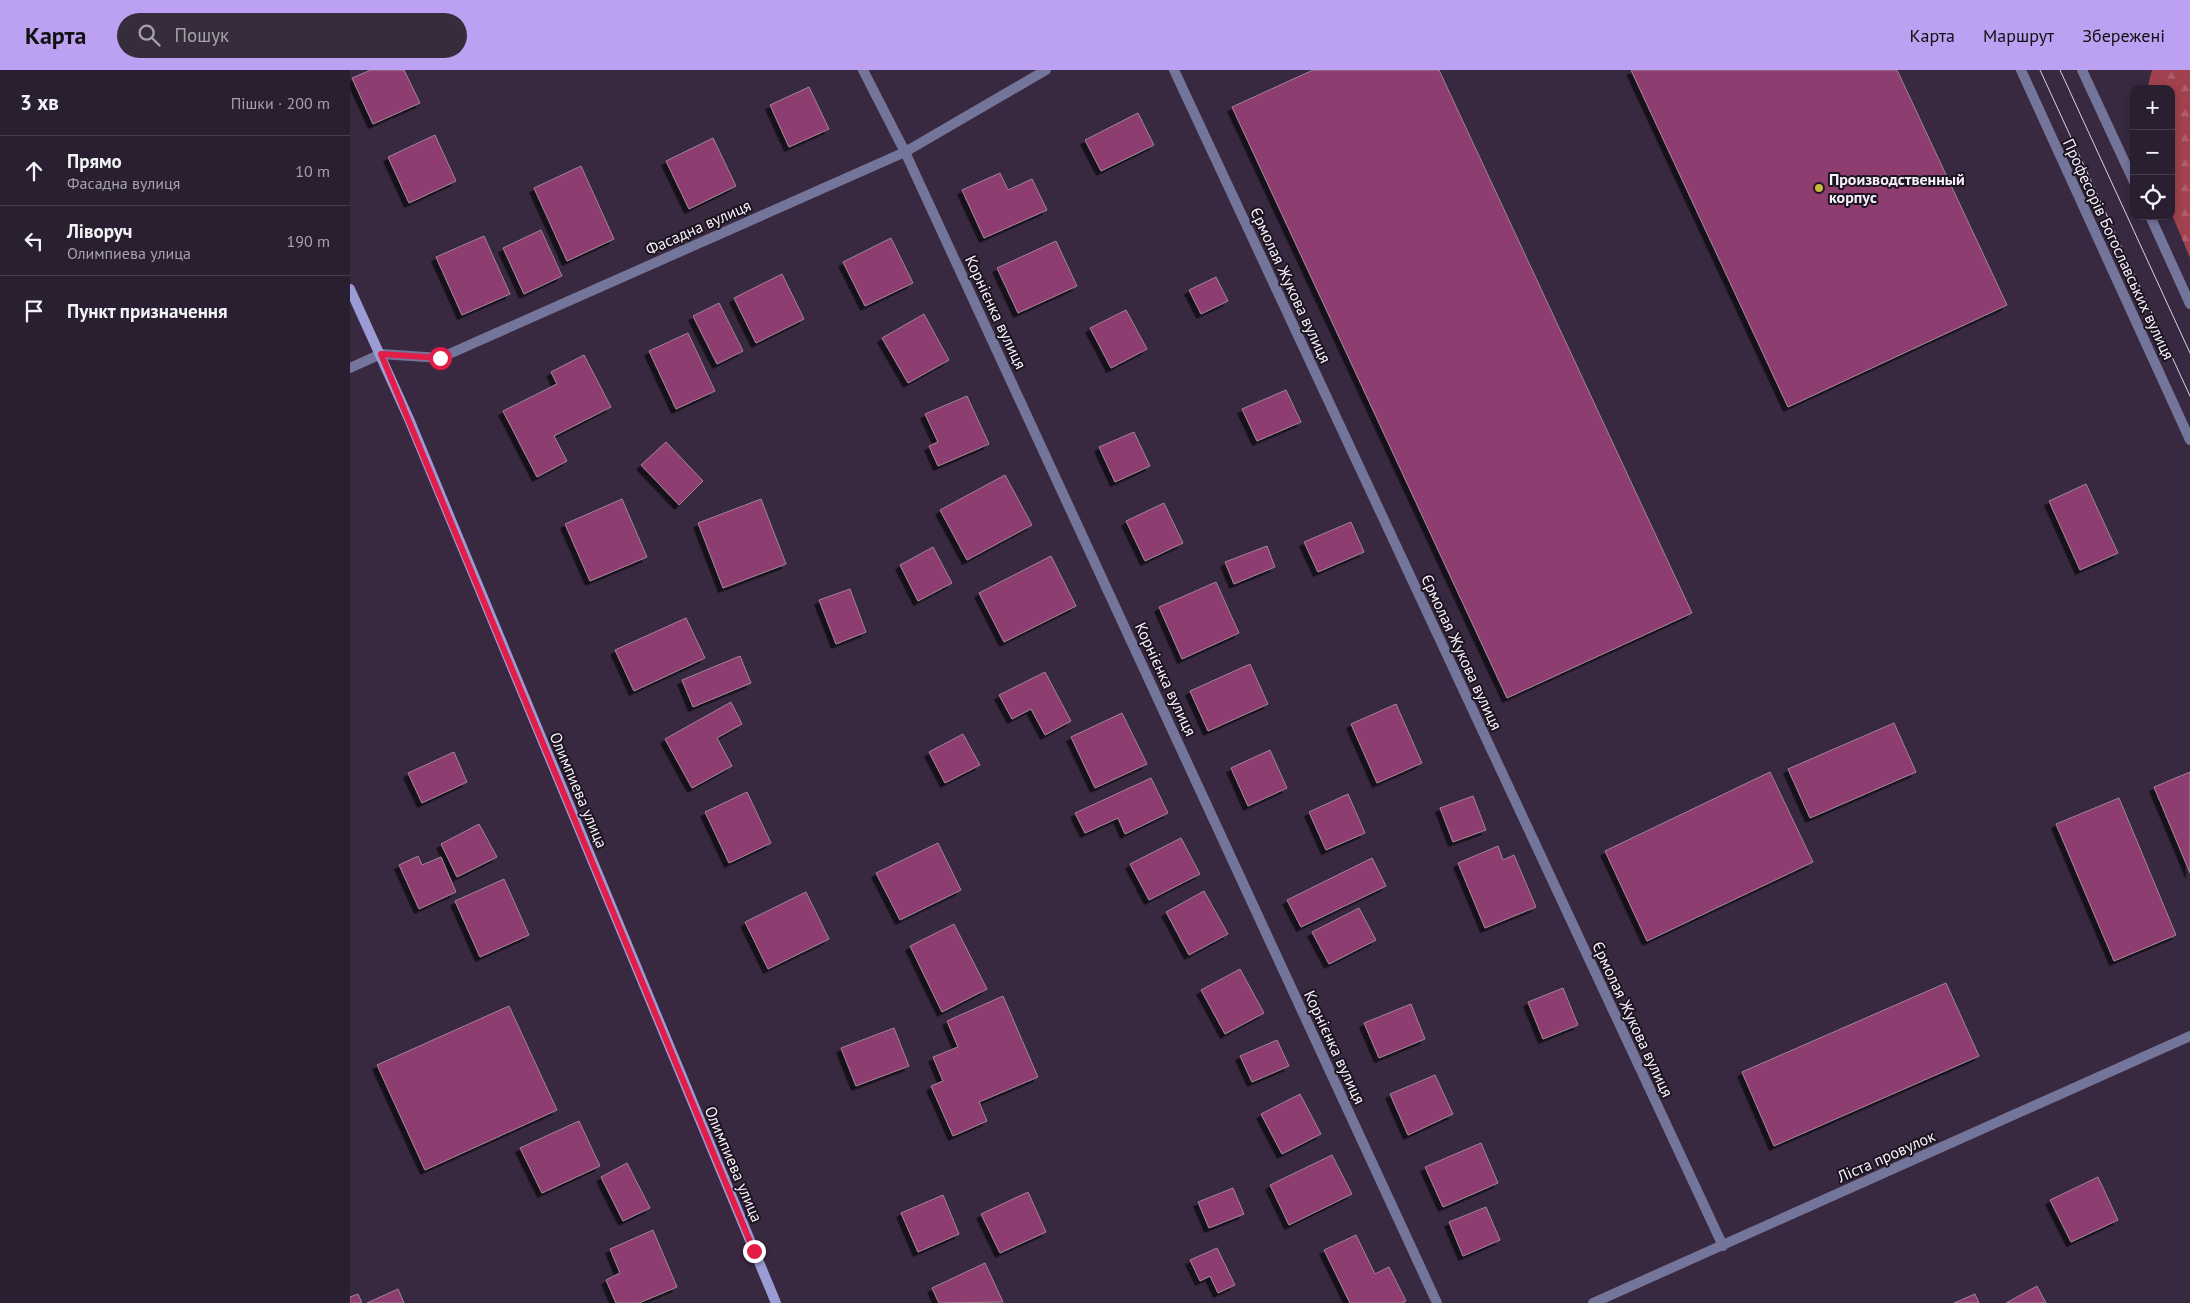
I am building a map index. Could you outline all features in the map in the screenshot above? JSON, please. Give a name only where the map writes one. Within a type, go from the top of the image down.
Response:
[{"type":"main road","name":"Олимпиева улица","points":[[350,289],[381,354],[776,1303]]},
{"type":"street","name":"Корнієнка вулиця","points":[[863,70],[905,152],[1437,1303]]},
{"type":"street","name":"Фасадна вулиця","points":[[350,368],[381,354],[440,358],[905,152],[1046,70]]},
{"type":"street","name":"Єрмолая Жукова вулиця","points":[[1174,70],[1723,1246]]},
{"type":"street","name":"Професорів Богославських вулиця","points":[[2021,70],[2190,440]]},
{"type":"street","points":[[2082,70],[2131,175]]},
{"type":"street","points":[[2152,220],[2190,304]]},
{"type":"street","name":"Ліста провулок","points":[[1594,1303],[2190,1036]]},
{"type":"green space","points":[[2152,70],[2190,70],[2190,258],[2174,220],[2175,85],[2148,85]]},
{"type":"building","points":[[371,70],[404,70],[420,103],[373,124],[352,78]]},
{"type":"building","points":[[1313,70],[1439,70],[1692,613],[1507,698],[1232,107]]},
{"type":"building","name":"Производственный корпус","points":[[1631,70],[1897,70],[2007,305],[1788,407]]},
{"type":"building","points":[[809,87],[829,129],[789,147],[770,105]]},
{"type":"building","points":[[1138,113],[1154,145],[1101,171],[1085,140]]},
{"type":"building","points":[[435,135],[456,181],[409,203],[388,157]]},
{"type":"building","points":[[713,138],[736,186],[689,209],[666,161]]},
{"type":"building","points":[[581,166],[614,239],[567,261],[534,188]]},
{"type":"building","points":[[1000,173],[1008,190],[1032,179],[1047,210],[984,238],[962,190]]},
{"type":"building","points":[[541,230],[562,276],[524,294],[503,248]]},
{"type":"building","points":[[484,236],[510,294],[462,315],[436,257]]},
{"type":"building","points":[[891,238],[913,283],[865,306],[843,262]]},
{"type":"building","points":[[1056,241],[1077,286],[1018,313],[997,268]]},
{"type":"building","points":[[782,274],[804,319],[756,343],[734,298]]},
{"type":"building","points":[[1216,277],[1228,301],[1201,314],[1189,290]]},
{"type":"building","points":[[719,303],[743,351],[717,364],[693,316]]},
{"type":"building","points":[[1126,310],[1147,349],[1111,368],[1090,328]]},
{"type":"building","points":[[924,314],[949,360],[908,383],[882,338]]},
{"type":"building","points":[[688,333],[715,391],[676,409],[649,351]]},
{"type":"building","points":[[584,355],[611,407],[554,436],[567,461],[537,477],[503,411],[557,384],[551,372]]},
{"type":"building","points":[[1286,390],[1301,422],[1257,441],[1242,409]]},
{"type":"building","points":[[967,396],[989,444],[938,466],[929,446],[938,442],[925,414]]},
{"type":"building","points":[[1134,432],[1150,466],[1115,482],[1099,447]]},
{"type":"building","points":[[666,442],[703,481],[679,505],[641,465]]},
{"type":"building","points":[[1005,475],[1032,525],[967,560],[940,510]]},
{"type":"building","points":[[2086,484],[2118,553],[2080,570],[2049,501]]},
{"type":"building","points":[[622,499],[647,557],[590,581],[565,524]]},
{"type":"building","points":[[761,499],[786,564],[723,588],[698,523]]},
{"type":"building","points":[[1164,503],[1183,543],[1145,561],[1126,521]]},
{"type":"building","points":[[1351,522],[1364,552],[1318,572],[1304,542]]},
{"type":"building","points":[[1267,546],[1275,567],[1234,584],[1225,562]]},
{"type":"building","points":[[933,547],[952,583],[918,601],[900,565]]},
{"type":"building","points":[[1051,556],[1076,606],[1004,642],[979,593]]},
{"type":"building","points":[[1216,582],[1239,633],[1182,659],[1159,607]]},
{"type":"building","points":[[850,589],[866,632],[836,644],[819,600]]},
{"type":"building","points":[[686,618],[705,658],[634,691],[615,650]]},
{"type":"building","points":[[740,656],[751,683],[693,707],[682,680]]},
{"type":"building","points":[[1250,664],[1268,704],[1208,731],[1190,691]]},
{"type":"building","points":[[1045,672],[1071,721],[1045,735],[1031,709],[1012,719],[999,695]]},
{"type":"building","points":[[731,702],[742,724],[717,738],[732,766],[692,788],[665,739]]},
{"type":"building","points":[[1396,704],[1422,763],[1377,783],[1351,724]]},
{"type":"building","points":[[1122,713],[1147,764],[1095,788],[1071,737]]},
{"type":"building","points":[[1894,723],[1916,772],[1810,818],[1788,769]]},
{"type":"building","points":[[963,734],[980,765],[945,783],[929,752]]},
{"type":"building","points":[[1270,750],[1287,788],[1248,806],[1231,768]]},
{"type":"building","points":[[454,752],[467,782],[422,803],[408,773]]},
{"type":"building","points":[[1770,772],[1813,862],[1647,941],[1605,851]]},
{"type":"building","points":[[2190,772],[2190,873],[2154,787]]},
{"type":"building","points":[[1151,778],[1168,813],[1125,834],[1118,818],[1085,833],[1075,813]]},
{"type":"building","points":[[747,792],[771,843],[729,863],[705,812]]},
{"type":"building","points":[[1348,794],[1365,833],[1326,850],[1309,812]]},
{"type":"building","points":[[1473,796],[1486,830],[1453,842],[1440,808]]},
{"type":"building","points":[[2119,798],[2176,935],[2114,961],[2056,824]]},
{"type":"building","points":[[479,824],[497,857],[457,877],[441,844]]},
{"type":"building","points":[[1181,838],[1200,874],[1149,900],[1130,864]]},
{"type":"building","points":[[938,843],[961,890],[900,920],[876,873]]},
{"type":"building","points":[[1498,846],[1503,860],[1514,855],[1536,907],[1485,928],[1458,863]]},
{"type":"building","points":[[418,856],[422,865],[441,857],[456,892],[419,909],[399,865]]},
{"type":"building","points":[[1372,858],[1386,886],[1301,927],[1287,900]]},
{"type":"building","points":[[504,879],[529,935],[480,957],[455,901]]},
{"type":"building","points":[[1204,891],[1228,934],[1189,955],[1166,912]]},
{"type":"building","points":[[806,892],[829,939],[768,969],[745,922]]},
{"type":"building","points":[[1359,908],[1376,940],[1329,964],[1312,932]]},
{"type":"building","points":[[954,924],[987,989],[942,1012],[910,946]]},
{"type":"building","points":[[1240,969],[1264,1013],[1225,1034],[1201,990]]},
{"type":"building","points":[[1946,983],[1979,1056],[1774,1146],[1742,1072]]},
{"type":"building","points":[[1563,988],[1578,1025],[1543,1039],[1528,1002]]},
{"type":"building","points":[[1003,996],[1038,1077],[979,1102],[987,1121],[953,1136],[931,1086],[943,1081],[933,1057],[958,1047],[947,1021]]},
{"type":"building","points":[[1411,1004],[1425,1039],[1379,1058],[1364,1023]]},
{"type":"building","points":[[509,1006],[557,1110],[425,1170],[377,1065]]},
{"type":"building","points":[[894,1028],[909,1066],[856,1086],[841,1048]]},
{"type":"building","points":[[1277,1040],[1289,1066],[1252,1082],[1240,1056]]},
{"type":"building","points":[[1435,1075],[1453,1114],[1408,1135],[1390,1094]]},
{"type":"building","points":[[1300,1094],[1321,1134],[1282,1154],[1261,1114]]},
{"type":"building","points":[[579,1121],[600,1166],[542,1193],[520,1148]]},
{"type":"building","points":[[1481,1143],[1498,1183],[1443,1207],[1425,1167]]},
{"type":"building","points":[[1332,1155],[1352,1194],[1289,1225],[1270,1185]]},
{"type":"building","points":[[627,1163],[650,1208],[623,1221],[601,1177]]},
{"type":"building","points":[[2098,1177],[2118,1220],[2071,1242],[2050,1200]]},
{"type":"building","points":[[1233,1188],[1244,1214],[1209,1228],[1198,1202]]},
{"type":"building","points":[[1028,1192],[1046,1232],[1000,1253],[981,1214]]},
{"type":"building","points":[[943,1195],[959,1234],[918,1252],[901,1213]]},
{"type":"building","points":[[1486,1207],[1500,1240],[1463,1256],[1449,1222]]},
{"type":"building","points":[[653,1230],[677,1287],[639,1303],[616,1303],[606,1280],[620,1273],[610,1249]]},
{"type":"building","points":[[1356,1235],[1375,1274],[1389,1267],[1406,1301],[1402,1303],[1350,1303],[1324,1250]]},
{"type":"building","points":[[1217,1248],[1235,1285],[1218,1293],[1210,1276],[1200,1281],[1190,1260]]},
{"type":"building","points":[[985,1263],[1003,1302],[939,1303],[932,1288]]},
{"type":"building","points":[[2037,1286],[2046,1303],[2006,1303]]},
{"type":"building","points":[[398,1289],[404,1303],[367,1303]]},
{"type":"building","points":[[358,1294],[362,1303],[350,1303],[350,1297]]},
{"type":"building","points":[[1975,1294],[1979,1303],[1954,1303]]},
{"type":"tram line","points":[[2040,70],[2190,396]]},
{"type":"tram line","points":[[2060,70],[2190,353]]},
{"type":"place","name":"Производственный корпус","points":[[1819,188]]},
{"type":"route","points":[[440,358],[381,354],[754,1251]]}]
